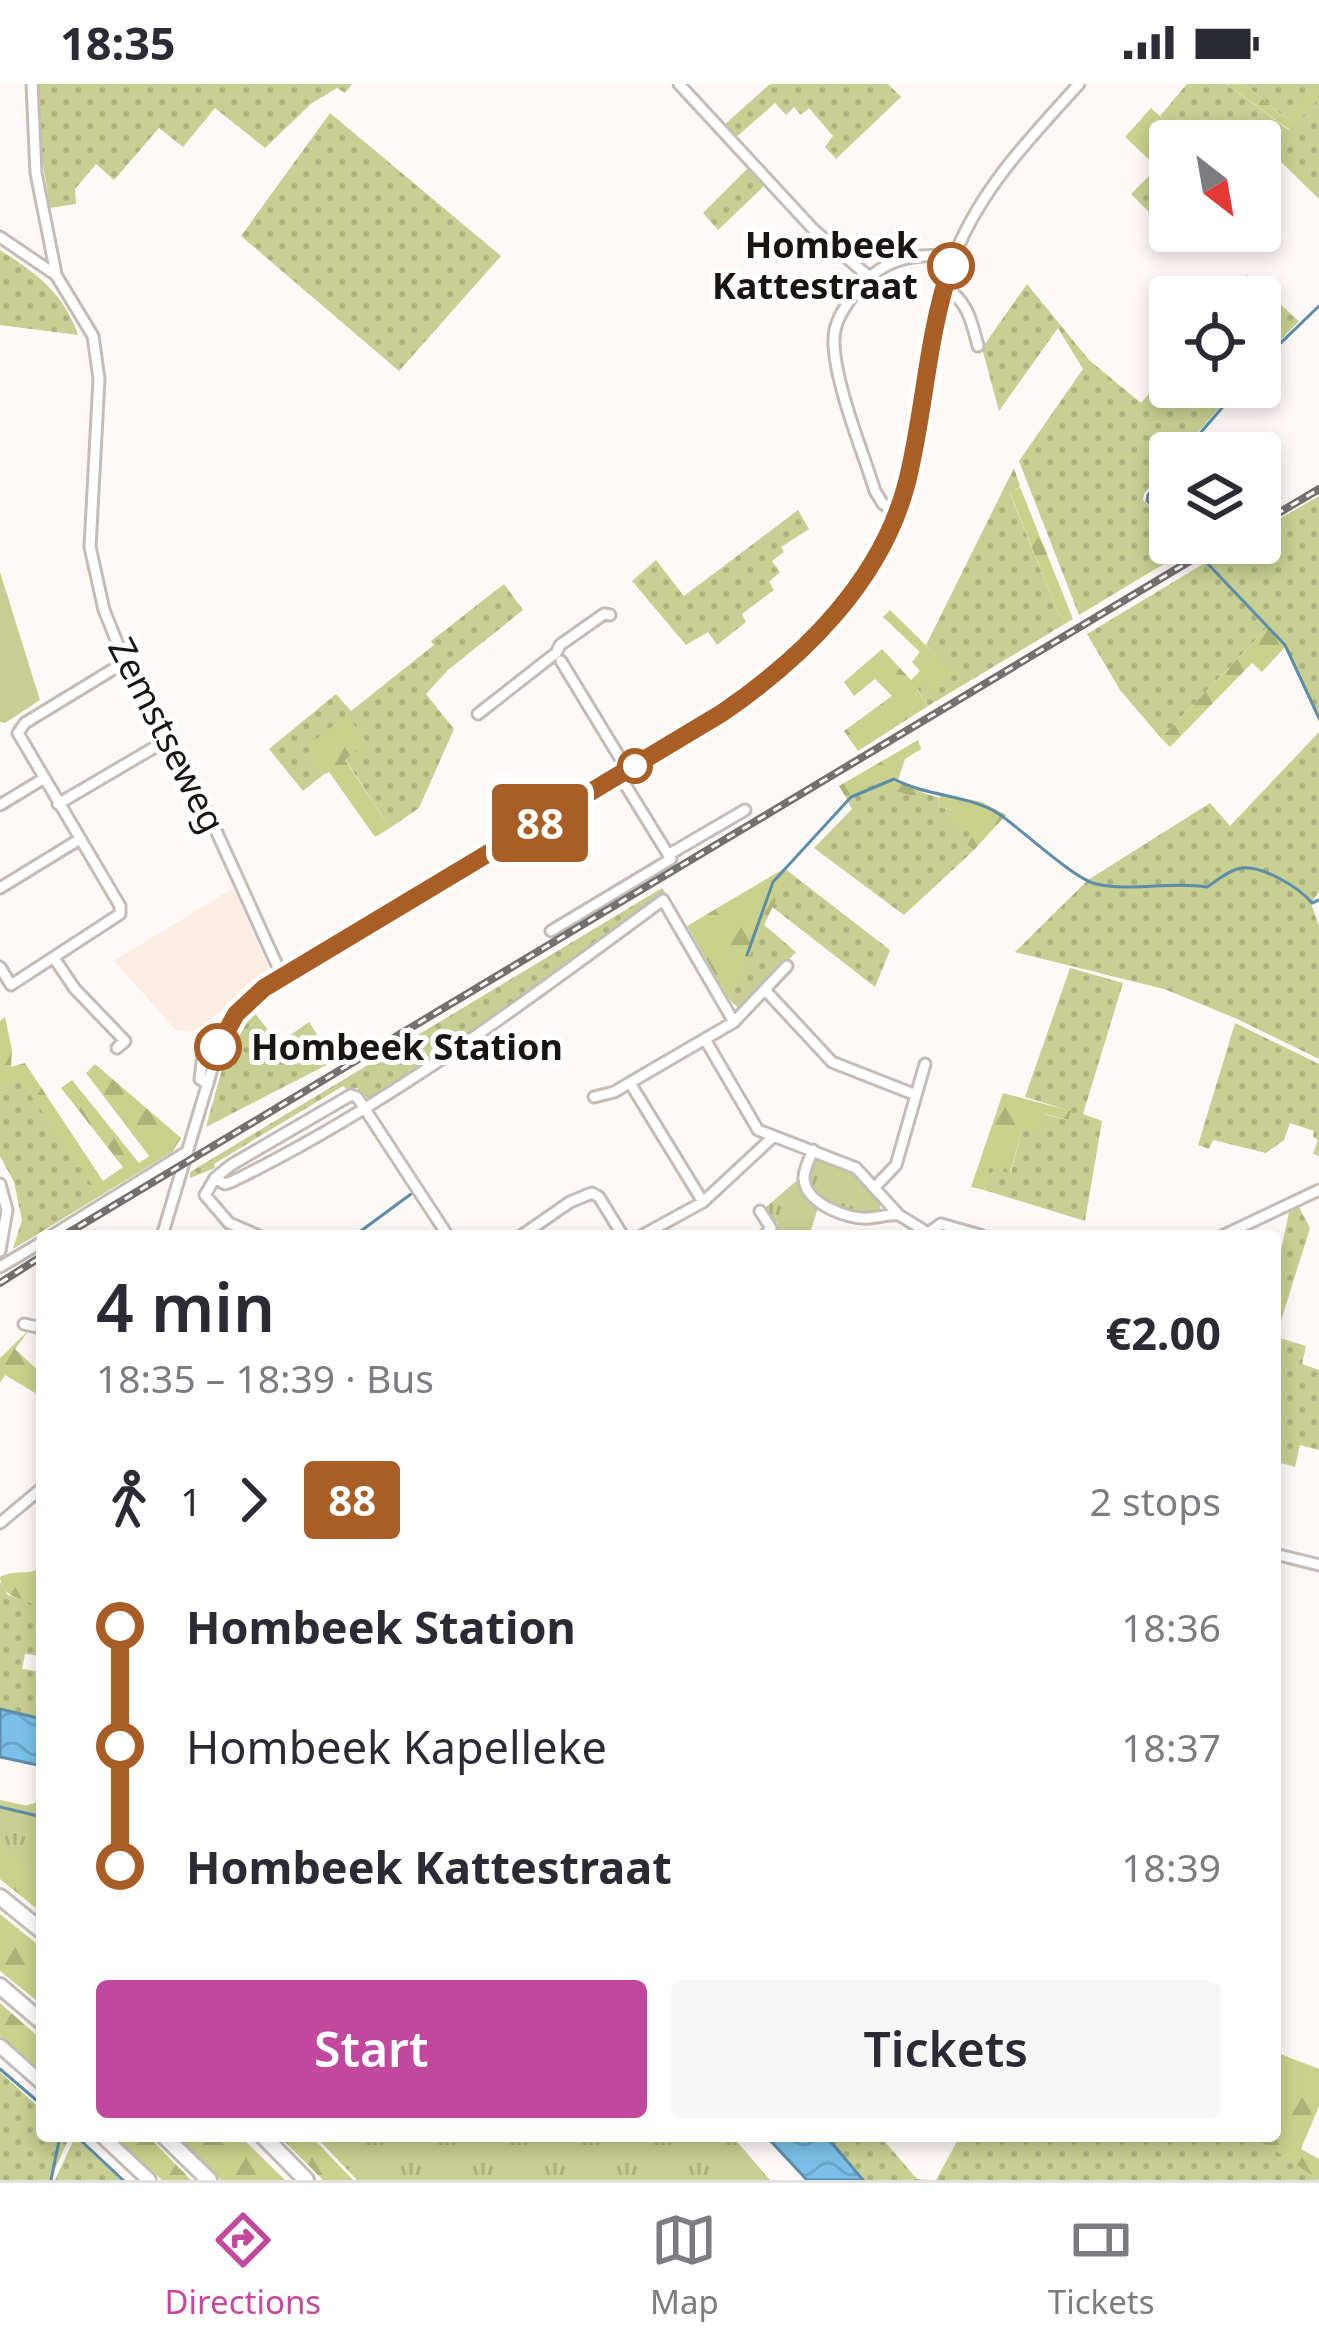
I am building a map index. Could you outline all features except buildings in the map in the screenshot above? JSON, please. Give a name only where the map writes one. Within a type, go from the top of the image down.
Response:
[{"type":"highway","points":[[0,1898],[36,1926]]},
{"type":"highway","points":[[0,1986],[36,2017]]},
{"type":"highway","points":[[170,2142],[209,2180]]},
{"type":"highway","points":[[269,2142],[306,2180]]},
{"type":"main road","points":[[0,2046],[36,2078]]},
{"type":"main road","points":[[108,2142],[149,2180]]},
{"type":"street","points":[[32,84],[36,172],[56,275]]},
{"type":"street","points":[[679,84],[827,243],[866,275]]},
{"type":"street","points":[[164,1230],[208,1084],[200,1079],[204,1046],[212,1031],[226,1029],[256,994],[282,976],[722,713],[775,672],[847,601],[873,566],[898,513],[944,288],[966,229],[1000,173],[1079,84]]},
{"type":"street","name":"Zemstseweg","points":[[0,237],[56,275],[82,311],[97,350],[90,547],[104,610],[125,662],[208,813],[282,976]]},
{"type":"street","points":[[898,513],[883,504],[875,491],[837,368],[835,325],[866,275],[928,253],[954,256]]},
{"type":"street","points":[[944,288],[957,295],[965,308],[978,346]]},
{"type":"street","points":[[478,714],[597,618],[610,615]]},
{"type":"street","points":[[551,931],[671,860],[626,786],[626,771],[561,661]]},
{"type":"street","points":[[0,967],[11,985],[120,914],[120,906],[19,739],[20,728],[125,662]]},
{"type":"street","points":[[58,804],[167,740]]},
{"type":"street","points":[[0,806],[44,779]]},
{"type":"street","points":[[668,855],[745,810]]},
{"type":"street","points":[[0,887],[80,839]]},
{"type":"street","points":[[215,1178],[232,1183],[364,1107],[487,1029],[663,900],[734,1022]]},
{"type":"street","points":[[54,958],[75,989],[124,1041],[117,1048]]},
{"type":"street","points":[[595,1097],[630,1083],[734,1022],[787,966]]},
{"type":"street","points":[[766,991],[832,1063],[916,1095]]},
{"type":"street","points":[[706,1041],[758,1130],[856,1168],[899,1216],[921,1230]]},
{"type":"street","points":[[876,1186],[896,1165],[925,1064]]},
{"type":"street","points":[[630,1083],[703,1202]]},
{"type":"street","points":[[205,1195],[215,1178],[351,1095],[364,1107],[444,1230]]},
{"type":"street","points":[[652,1230],[703,1202],[774,1136]]},
{"type":"street","points":[[813,1150],[803,1177],[824,1206],[865,1219],[899,1216]]},
{"type":"street","points":[[61,1230],[188,1151]]},
{"type":"street","points":[[0,1184],[7,1210],[0,1251]]},
{"type":"street","points":[[177,1186],[205,1195],[229,1223],[245,1230]]},
{"type":"street","points":[[1235,1230],[1319,1190]]},
{"type":"street","points":[[529,1230],[592,1192],[619,1230]]},
{"type":"street","points":[[760,1211],[769,1230]]},
{"type":"street","points":[[933,1230],[941,1224],[962,1230]]},
{"type":"street","points":[[9,1262],[36,1246]]},
{"type":"street","points":[[24,1324],[36,1327]]},
{"type":"street","points":[[0,1523],[36,1492]]},
{"type":"street","points":[[1281,1556],[1319,1565]]},
{"type":"shaded area","points":[[233,888],[268,966],[266,975],[199,1028],[191,1032],[175,1029],[114,961]]},
{"type":"green space","points":[[37,84],[352,84],[345,93],[337,88],[312,103],[265,148],[215,108],[183,147],[159,128],[114,180],[96,164],[75,189],[76,204],[50,208]]},
{"type":"green space","points":[[770,84],[888,84],[901,97],[836,159],[825,147],[833,136],[809,108],[801,115],[794,107],[786,115],[775,103],[735,138],[723,126]]},
{"type":"green space","points":[[1187,84],[1226,84],[1275,120],[1164,120],[1160,116]]},
{"type":"green space","points":[[1226,84],[1244,84],[1287,119],[1313,85],[1319,89],[1319,98],[1290,130]]},
{"type":"green space","points":[[1244,84],[1319,84],[1319,89],[1313,86],[1287,119]]},
{"type":"green space","points":[[1319,98],[1319,199],[1281,162],[1281,124],[1289,130]]},
{"type":"green space","points":[[1151,108],[1164,120],[1149,120],[1149,160],[1125,137]]},
{"type":"green space","points":[[330,113],[501,256],[399,371],[241,236]]},
{"type":"green space","points":[[748,168],[765,185],[718,230],[703,213]]},
{"type":"green space","points":[[1149,176],[1149,212],[1131,194]]},
{"type":"green space","points":[[0,250],[47,285],[65,307],[78,335],[0,325]]},
{"type":"green space","points":[[1027,284],[1089,360],[1141,403],[1149,394],[1149,408],[1219,408],[1198,432],[1149,432],[1149,488],[1143,500],[1149,506],[1149,564],[1164,564],[1079,615],[1019,461],[1083,369],[1058,328],[999,411],[982,348]]},
{"type":"green space","points":[[1281,305],[1299,321],[1281,339]]},
{"type":"green space","points":[[1014,468],[1020,486],[1010,494],[1063,625],[928,706],[917,688],[952,673],[926,645]]},
{"type":"green space","points":[[1020,487],[1073,619],[1063,625],[1010,493]]},
{"type":"green space","points":[[1319,496],[1319,722],[1285,647],[1268,627],[1161,738],[1120,690],[1087,634],[1203,564],[1281,564],[1281,518]]},
{"type":"green space","points":[[798,510],[809,529],[781,547],[784,552],[772,561],[780,572],[769,582],[774,590],[742,614],[746,622],[717,645],[708,632],[686,645],[632,581],[656,560],[684,596]]},
{"type":"green space","points":[[0,572],[40,700],[5,723],[0,722]]},
{"type":"green space","points":[[504,584],[523,610],[448,670],[426,694],[454,729],[419,808],[390,828],[345,759],[314,755],[311,759],[323,775],[303,791],[269,749],[336,694],[351,711]]},
{"type":"green space","points":[[890,610],[953,672],[935,692],[923,683],[917,689],[928,706],[858,751],[844,731],[892,696],[875,679],[854,696],[844,682],[882,649],[911,680],[920,671],[912,662],[920,652],[883,617]]},
{"type":"green space","points":[[1268,627],[1285,647],[1262,672],[1252,663],[1170,747],[1161,738]]},
{"type":"green space","points":[[347,715],[367,742],[345,760],[390,828],[375,837],[329,772],[323,775],[310,758],[314,755],[307,746]]},
{"type":"green space","points":[[1319,732],[1319,892],[1311,903],[1319,926],[1319,1059],[1164,989],[1015,952],[1088,880],[1210,803],[1230,826]]},
{"type":"green space","points":[[918,740],[921,749],[905,759],[898,780],[922,789],[920,798],[873,784],[848,801],[839,786]]},
{"type":"green space","points":[[873,783],[919,797],[921,792],[940,798],[938,806],[954,811],[973,833],[966,844],[974,850],[904,915],[814,848],[852,809],[848,801]]},
{"type":"green space","points":[[941,794],[982,802],[1006,815],[974,850],[966,844],[972,833],[950,823],[954,811],[938,806]]},
{"type":"green space","points":[[785,868],[789,872],[729,999],[687,926]]},
{"type":"green space","points":[[789,872],[890,950],[875,987],[771,906]]},
{"type":"green space","points":[[662,888],[665,892],[538,989],[369,1099],[357,1088],[343,1086],[214,1164],[215,1168],[190,1178],[190,1172]]},
{"type":"green space","points":[[763,924],[796,952],[738,1008],[729,999]]},
{"type":"green space","points":[[1070,968],[1123,983],[1083,1114],[1102,1121],[1085,1221],[984,1190],[989,1167],[1011,1172],[1023,1126],[1043,1114],[1067,1120],[1070,1111],[1025,1097]]},
{"type":"green space","points":[[252,1010],[279,1043],[309,1022],[334,1061],[206,1127],[222,1069]]},
{"type":"green space","points":[[5,1017],[11,1067],[25,1063],[103,1181],[123,1167],[61,1088],[72,1080],[139,1163],[149,1156],[86,1073],[95,1064],[181,1138],[172,1152],[100,1196],[19,1078],[0,1089],[0,1021]]},
{"type":"green space","points":[[1235,1023],[1319,1064],[1319,1156],[1313,1154],[1318,1140],[1314,1131],[1290,1123],[1284,1140],[1266,1153],[1213,1140],[1209,1149],[1198,1145]]},
{"type":"green space","points":[[19,1077],[100,1196],[44,1230],[36,1230],[36,1235],[13,1249],[22,1220],[14,1182],[0,1156],[0,1089]]},
{"type":"green space","points":[[1003,1093],[1071,1111],[1068,1120],[1044,1114],[1039,1131],[1023,1127],[1010,1173],[989,1168],[984,1190],[971,1187]]},
{"type":"green space","points":[[818,1157],[860,1180],[881,1201],[880,1209],[866,1216],[820,1197],[808,1180]]},
{"type":"green space","points":[[796,1181],[818,1208],[811,1230],[773,1230],[778,1224],[764,1209]]},
{"type":"green space","points":[[1299,1207],[1310,1228],[1281,1321],[1281,1250],[1289,1212]]},
{"type":"green space","points":[[30,1329],[15,1349],[36,1368],[36,1393],[5,1375],[0,1383],[0,1358]]},
{"type":"green space","points":[[1281,1338],[1306,1346],[1302,1364],[1319,1370],[1319,1450],[1300,1445],[1295,1467],[1281,1463]]},
{"type":"green space","points":[[33,1571],[33,1603],[11,1595],[1,1583],[5,1575]]},
{"type":"green space","points":[[0,1582],[8,1595],[32,1603],[36,1600],[36,1655],[25,1654],[22,1669],[36,1671],[36,1718],[0,1709]]},
{"type":"green space","points":[[0,1800],[36,1808],[36,1908],[0,1879]]},
{"type":"green space","points":[[36,1803],[36,1877],[0,1843],[0,1813]]},
{"type":"green space","points":[[0,1914],[36,1943],[36,2000],[0,1971]]},
{"type":"green space","points":[[0,2003],[36,2035],[36,2068],[0,2036]]},
{"type":"green space","points":[[1281,2054],[1319,2069],[1319,2106],[1301,2149],[1319,2159],[1319,2180],[1259,2142],[1281,2142]]},
{"type":"green space","points":[[0,2072],[36,2105],[36,2142],[67,2142],[50,2180],[0,2180]]},
{"type":"green space","points":[[73,2142],[80,2142],[121,2180],[55,2180]]},
{"type":"green space","points":[[120,2142],[154,2142],[191,2180],[162,2180]]},
{"type":"green space","points":[[182,2142],[246,2142],[285,2180],[221,2180]]},
{"type":"green space","points":[[285,2142],[317,2142],[353,2180],[323,2180]]},
{"type":"green space","points":[[321,2142],[737,2142],[770,2180],[357,2180]]},
{"type":"green space","points":[[831,2142],[885,2142],[917,2179],[932,2180],[863,2180]]},
{"type":"green space","points":[[957,2142],[1262,2142],[1319,2180],[936,2180]]},
{"type":"water","points":[[0,1709],[36,1718],[36,1765],[0,1757]]},
{"type":"water","points":[[772,2142],[831,2142],[863,2180],[807,2180]]},
{"type":"waterway","points":[[1281,343],[1319,306]]},
{"type":"waterway","points":[[1201,432],[1222,408]]},
{"type":"waterway","points":[[1149,494],[1149,503]]},
{"type":"waterway","points":[[1208,564],[1285,645],[1319,718]]},
{"type":"waterway","points":[[747,955],[773,882],[851,797],[894,779],[988,808],[1096,884],[1207,887],[1233,871],[1251,868],[1280,879],[1312,903],[1319,900]]},
{"type":"waterway","points":[[362,1230],[411,1194]]},
{"type":"waterway","points":[[0,1807],[36,1816]]},
{"type":"waterway","points":[[0,2069],[36,2100]]},
{"type":"waterway","points":[[51,2180],[59,2142]]},
{"type":"waterway","points":[[82,2142],[123,2180]]},
{"type":"railway","points":[[1281,512],[1319,489]]},
{"type":"railway","points":[[73,1230],[1185,564]]},
{"type":"railway","points":[[0,1283],[36,1260]]},
{"type":"bus line","name":"88","points":[[218,1047],[236,1014],[264,988],[722,713],[759,686],[847,601],[873,566],[898,513],[951,266]]},
{"type":"place","name":"Hombeek Kattestraat","points":[[951,266]]},
{"type":"place","name":"Hombeek Station","points":[[218,1047]]}]
